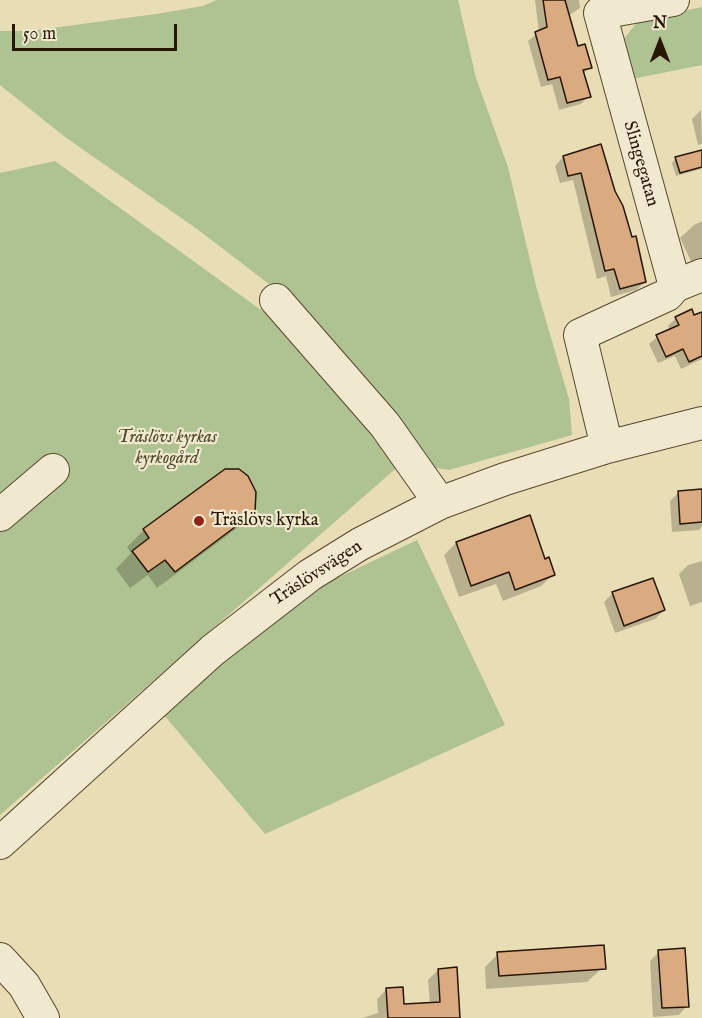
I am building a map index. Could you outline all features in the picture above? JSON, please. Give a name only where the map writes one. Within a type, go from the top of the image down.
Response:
[{"type":"street","name":"Slingegatan","points":[[673,0],[599,6],[689,281]]},
{"type":"street","points":[[607,447],[580,335],[667,295],[689,281]]},
{"type":"street","points":[[276,300],[385,425],[440,503]]},
{"type":"street","name":"Träslövsvägen","points":[[0,843],[213,650],[310,574],[360,544],[440,503],[505,478],[607,447],[702,423]]},
{"type":"street","points":[[0,515],[53,470]]},
{"type":"street","points":[[0,959],[24,985],[43,1018]]},
{"type":"green space","points":[[217,0],[458,0],[476,78],[508,167],[537,290],[569,399],[572,435],[449,470],[430,467],[286,297],[197,229],[65,137],[0,85],[0,31],[30,31],[156,14],[203,6]]},
{"type":"green space","points":[[702,7],[702,65],[632,79],[623,40],[638,21]]},
{"type":"green space","name":"Träslövs kyrkas kyrkogård","points":[[55,161],[279,323],[401,464],[0,815],[0,173]]},
{"type":"green space","points":[[417,540],[505,725],[265,834],[163,714],[268,621],[312,590]]},
{"type":"building","points":[[543,0],[565,0],[578,46],[585,44],[592,68],[583,70],[591,97],[567,103],[560,77],[548,80],[535,32],[547,27]]},
{"type":"building","points":[[601,144],[632,237],[636,236],[646,282],[620,289],[614,269],[605,271],[581,173],[568,176],[563,156]]},
{"type":"building","points":[[702,150],[702,167],[680,173],[675,157]]},
{"type":"building","points":[[692,309],[694,315],[702,312],[702,356],[689,362],[683,349],[666,357],[656,335],[679,325],[675,317]]},
{"type":"building","name":"Träslövs kyrka","points":[[225,469],[239,469],[248,476],[256,492],[255,512],[175,572],[165,560],[148,572],[132,551],[149,538],[143,529]]},
{"type":"building","points":[[702,489],[702,522],[680,524],[678,491]]},
{"type":"building","points":[[530,515],[545,559],[549,557],[555,575],[515,590],[509,572],[471,586],[456,542]]},
{"type":"building","points":[[653,578],[665,610],[624,626],[612,592]]},
{"type":"building","points":[[604,945],[606,969],[499,976],[497,952]]},
{"type":"building","points":[[685,948],[689,1007],[662,1008],[658,950]]},
{"type":"building","points":[[457,967],[460,1018],[388,1018],[386,988],[403,987],[404,1004],[440,1002],[438,969]]},
{"type":"place","name":"Träslövs kyrka","points":[[199,521]]}]
